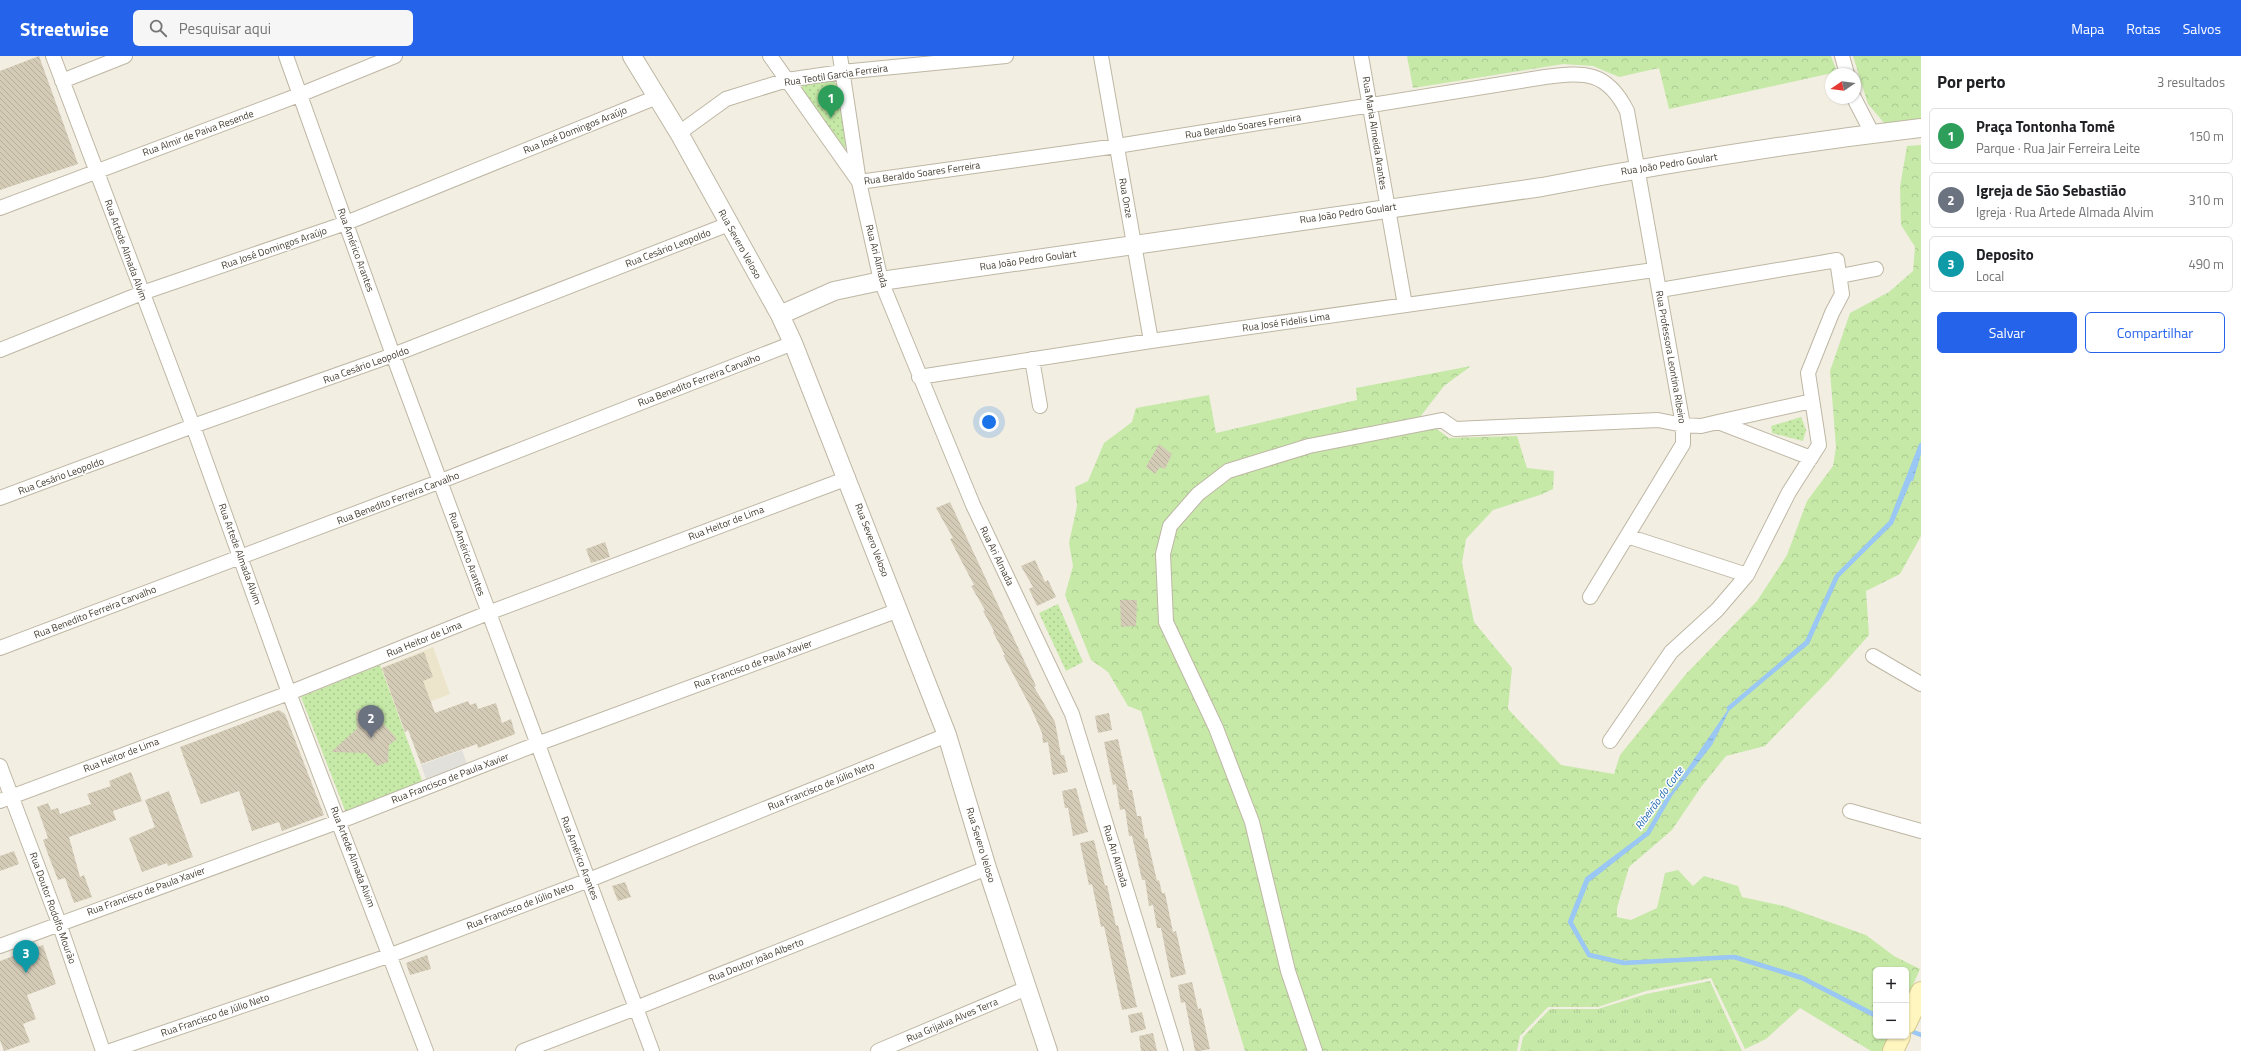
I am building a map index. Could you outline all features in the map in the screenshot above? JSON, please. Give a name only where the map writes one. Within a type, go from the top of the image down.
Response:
[{"type":"main road","points":[[1909,1018],[1921,992]]},
{"type":"main road","points":[[1893,1051],[1899,1039]]},
{"type":"street","name":"Rua Artede Almada Alvim","points":[[53,56],[193,426],[289,692],[426,1051]]},
{"type":"street","points":[[62,81],[126,56]]},
{"type":"street","name":"Rua Américo Arantes","points":[[286,56],[393,355],[652,1051]]},
{"type":"street","name":"Rua Almir de Paiva Resende","points":[[0,208],[299,95],[376,60],[395,56]]},
{"type":"street","name":"Rua Severo Veloso","points":[[632,56],[679,133],[728,224],[780,315],[793,343],[848,478],[947,735],[987,868],[1048,1051]]},
{"type":"street","points":[[770,56],[859,182]]},
{"type":"street","name":"Rua Ari Almada","points":[[840,56],[859,182],[881,281],[919,377],[973,505],[1072,714],[1176,1051]]},
{"type":"street","name":"Rua Teotil Garcia Ferreira","points":[[679,133],[726,99],[787,80],[842,72],[1006,56]]},
{"type":"street","name":"Rua Onze","points":[[1101,56],[1151,341]]},
{"type":"street","name":"Rua Maria Almeida Arantes","points":[[1361,56],[1372,106],[1387,208],[1405,305]]},
{"type":"street","points":[[1842,56],[1845,68]]},
{"type":"street","name":"Rua Beraldo Soares Ferreira","points":[[859,182],[1117,146],[1565,75],[1581,74],[1594,77],[1610,85],[1620,96]]},
{"type":"street","name":"Rua Professora Leontina Ribeiro","points":[[1590,597],[1683,444],[1683,425],[1660,290],[1654,270],[1627,111],[1620,96]]},
{"type":"street","name":"Rua José Domingos Araújo","points":[[0,350],[142,294],[346,223],[657,98]]},
{"type":"street","points":[[1857,104],[1872,133]]},
{"type":"street","name":"Rua João Pedro Goulart","points":[[780,315],[834,291],[881,281],[1542,187],[1638,169],[1872,133],[1914,129]]},
{"type":"street","name":"Rua Cesário Leopoldo","points":[[0,498],[193,426],[393,355],[728,224]]},
{"type":"street","points":[[1610,741],[1671,652],[1717,610],[1746,575],[1789,492],[1819,444],[1808,373],[1832,313],[1842,294],[1837,260],[1660,290]]},
{"type":"street","points":[[1840,276],[1876,269]]},
{"type":"street","name":"Rua José Fidelis Lima","points":[[919,377],[1151,341],[1654,270]]},
{"type":"street","name":"Rua Benedito Ferreira Carvalho","points":[[0,648],[441,481],[793,343]]},
{"type":"street","points":[[1032,359],[1040,406]]},
{"type":"street","points":[[1316,1051],[1288,971],[1252,822],[1216,728],[1166,622],[1163,554],[1170,526],[1198,494],[1228,471],[1309,446],[1442,420],[1455,429],[1658,420],[1683,425],[1701,426],[1812,401]]},
{"type":"street","points":[[1718,422],[1811,458]]},
{"type":"street","name":"Rua Heitor de Lima","points":[[6,799],[289,692],[488,613],[848,478]]},
{"type":"street","points":[[1628,536],[1746,575]]},
{"type":"street","name":"Rua Francisco de Paula Xavier","points":[[0,946],[59,923],[339,822],[537,744],[899,610]]},
{"type":"street","points":[[1873,656],[1921,684]]},
{"type":"street","name":"Rua Francisco de Júlio Neto","points":[[110,1051],[391,956],[589,880],[947,735]]},
{"type":"street","name":"Rua Doutor Rodolfo Mourão","points":[[0,766],[6,799],[59,923],[103,1051]]},
{"type":"street","points":[[1850,811],[1921,831]]},
{"type":"street","name":"Rua Doutor João Alberto","points":[[523,1051],[636,1008],[987,868]]},
{"type":"street","name":"Rua Grijalva Alves Terra","points":[[878,1051],[1027,988]]},
{"type":"shaded area","points":[[433,647],[450,694],[398,714],[381,668]]},
{"type":"shaded area","points":[[462,750],[467,764],[426,779],[421,765]]},
{"type":"green space","points":[[1407,56],[1831,56],[1836,68],[1825,68],[1825,75],[1669,109],[1659,68],[1619,77],[1593,66],[1563,64],[1413,88]]},
{"type":"green space","points":[[1853,56],[1921,56],[1921,120],[1885,124],[1868,104],[1861,82],[1861,68],[1857,68]]},
{"type":"green space","points":[[831,80],[838,85],[847,145],[844,150],[800,92],[803,84]]},
{"type":"green space","points":[[1921,145],[1921,536],[1900,574],[1866,591],[1869,635],[1830,679],[1765,746],[1726,756],[1701,787],[1672,830],[1629,867],[1617,908],[1617,917],[1631,920],[1657,908],[1665,873],[1678,870],[1693,886],[1704,876],[1738,886],[1742,897],[1784,906],[1866,935],[1894,956],[1920,969],[1909,994],[1909,967],[1873,967],[1873,1039],[1890,1039],[1884,1051],[1871,1051],[1800,1008],[1766,1039],[1745,1049],[1711,978],[1646,991],[1598,1007],[1548,1007],[1520,1036],[1517,1051],[1245,1051],[1141,711],[1128,706],[1108,672],[1091,660],[1065,595],[1073,566],[1069,543],[1077,506],[1075,487],[1088,481],[1104,443],[1132,422],[1136,408],[1209,395],[1216,433],[1357,400],[1356,388],[1471,366],[1444,386],[1420,417],[1449,438],[1517,436],[1527,468],[1554,471],[1553,489],[1540,495],[1493,510],[1466,539],[1462,563],[1474,622],[1512,668],[1508,709],[1561,765],[1614,774],[1620,755],[1686,674],[1757,601],[1787,555],[1807,501],[1833,466],[1836,447],[1830,371],[1850,313],[1889,292],[1913,271],[1915,247],[1901,225],[1900,187],[1907,146]]},
{"type":"green space","points":[[1801,417],[1806,430],[1803,441],[1772,433],[1771,426]]},
{"type":"green space","points":[[1058,604],[1083,662],[1066,671],[1039,613]]},
{"type":"green space","points":[[380,665],[423,783],[346,813],[301,697]]},
{"type":"green space","points":[[1710,981],[1742,1051],[1520,1051],[1523,1037],[1550,1009],[1598,1009],[1646,994]]},
{"type":"water","points":[[1921,445],[1921,454],[1913,481],[1911,481],[1893,524],[1839,577],[1809,644],[1730,709],[1712,745],[1668,801],[1649,835],[1589,882],[1573,922],[1590,953],[1625,961],[1735,955],[1801,975],[1873,1011],[1873,1014],[1802,978],[1734,957],[1624,963],[1589,955],[1570,922],[1587,879],[1648,833],[1666,800],[1729,708],[1807,642],[1837,576],[1891,522]]},
{"type":"building","points":[[39,56],[78,164],[0,190],[0,71]]},
{"type":"building","points":[[1159,444],[1172,454],[1165,469],[1160,467],[1155,474],[1146,467]]},
{"type":"building","points":[[950,502],[1036,686],[1034,687],[1055,722],[1061,755],[1064,755],[1068,772],[1053,775],[1048,742],[1043,743],[1042,733],[1031,708],[1003,655],[1005,655],[983,611],[985,610],[971,586],[974,585],[950,539],[953,538],[936,508]]},
{"type":"building","points":[[605,542],[610,557],[591,563],[586,549]]},
{"type":"building","points":[[1035,560],[1045,582],[1048,580],[1056,597],[1037,606],[1029,589],[1033,587],[1021,566]]},
{"type":"building","points":[[1120,600],[1137,600],[1136,626],[1121,627]]},
{"type":"building","points":[[424,652],[433,677],[423,681],[435,713],[468,701],[470,705],[476,703],[478,709],[496,703],[502,723],[511,719],[515,734],[478,748],[477,744],[421,764],[408,730],[405,732],[382,668]]},
{"type":"building","points":[[368,706],[397,739],[389,745],[388,762],[377,766],[366,753],[331,752],[357,729],[356,711]]},
{"type":"building","points":[[279,710],[285,714],[324,815],[282,831],[279,822],[252,831],[239,791],[201,804],[180,747]]},
{"type":"building","points":[[1109,713],[1112,730],[1098,733],[1095,716]]},
{"type":"building","points":[[1118,739],[1129,790],[1132,790],[1137,816],[1141,816],[1145,839],[1147,838],[1157,881],[1159,880],[1162,893],[1165,893],[1173,932],[1176,931],[1186,974],[1171,978],[1161,928],[1157,928],[1153,905],[1149,906],[1145,880],[1142,880],[1132,836],[1129,836],[1125,809],[1120,810],[1116,784],[1113,785],[1104,742]]},
{"type":"building","points":[[131,772],[142,801],[113,811],[116,820],[69,837],[80,877],[84,875],[92,897],[74,903],[65,878],[58,880],[49,857],[43,840],[48,838],[37,807],[48,803],[51,810],[58,808],[60,814],[91,804],[87,794],[111,786],[109,781]]},
{"type":"building","points":[[1076,788],[1088,832],[1073,836],[1068,808],[1065,808],[1062,791]]},
{"type":"building","points":[[169,791],[193,857],[168,866],[167,863],[142,872],[129,838],[155,827],[145,800]]},
{"type":"building","points":[[1094,840],[1105,886],[1107,885],[1116,926],[1118,925],[1137,1007],[1122,1010],[1104,926],[1101,927],[1092,884],[1089,885],[1080,843]]},
{"type":"building","points":[[14,851],[19,864],[0,871],[0,856]]},
{"type":"building","points":[[625,882],[631,897],[618,901],[612,886]]},
{"type":"building","points":[[43,945],[56,984],[27,995],[36,1019],[23,1024],[30,1042],[4,1051],[0,1040],[0,961]]},
{"type":"building","points":[[427,955],[431,969],[410,975],[406,963]]},
{"type":"building","points":[[1192,982],[1198,1009],[1201,1008],[1210,1049],[1200,1051],[1195,1051],[1185,1002],[1181,1003],[1178,985]]},
{"type":"building","points":[[1142,1012],[1146,1029],[1131,1033],[1128,1015]]},
{"type":"building","points":[[1153,1033],[1157,1051],[1141,1051],[1139,1036]]},
{"type":"waterway","name":"Ribeirão do Corte","points":[[1729,708],[1807,642],[1837,576],[1891,522],[1921,445]]},
{"type":"waterway","name":"Ribeirão do Corte","points":[[1670,795],[1648,833],[1587,879],[1570,922],[1589,955],[1624,963],[1734,957],[1802,978],[1873,1014]]},
{"type":"waterway","name":"Ribeirão do Corte","points":[[1909,1030],[1921,1035]]},
{"type":"place","name":"Praça Tontonha Tomé","points":[[831,118]]},
{"type":"place","name":"Igreja de São Sebastião","points":[[371,738]]},
{"type":"place","name":"Deposito","points":[[26,973]]}]
